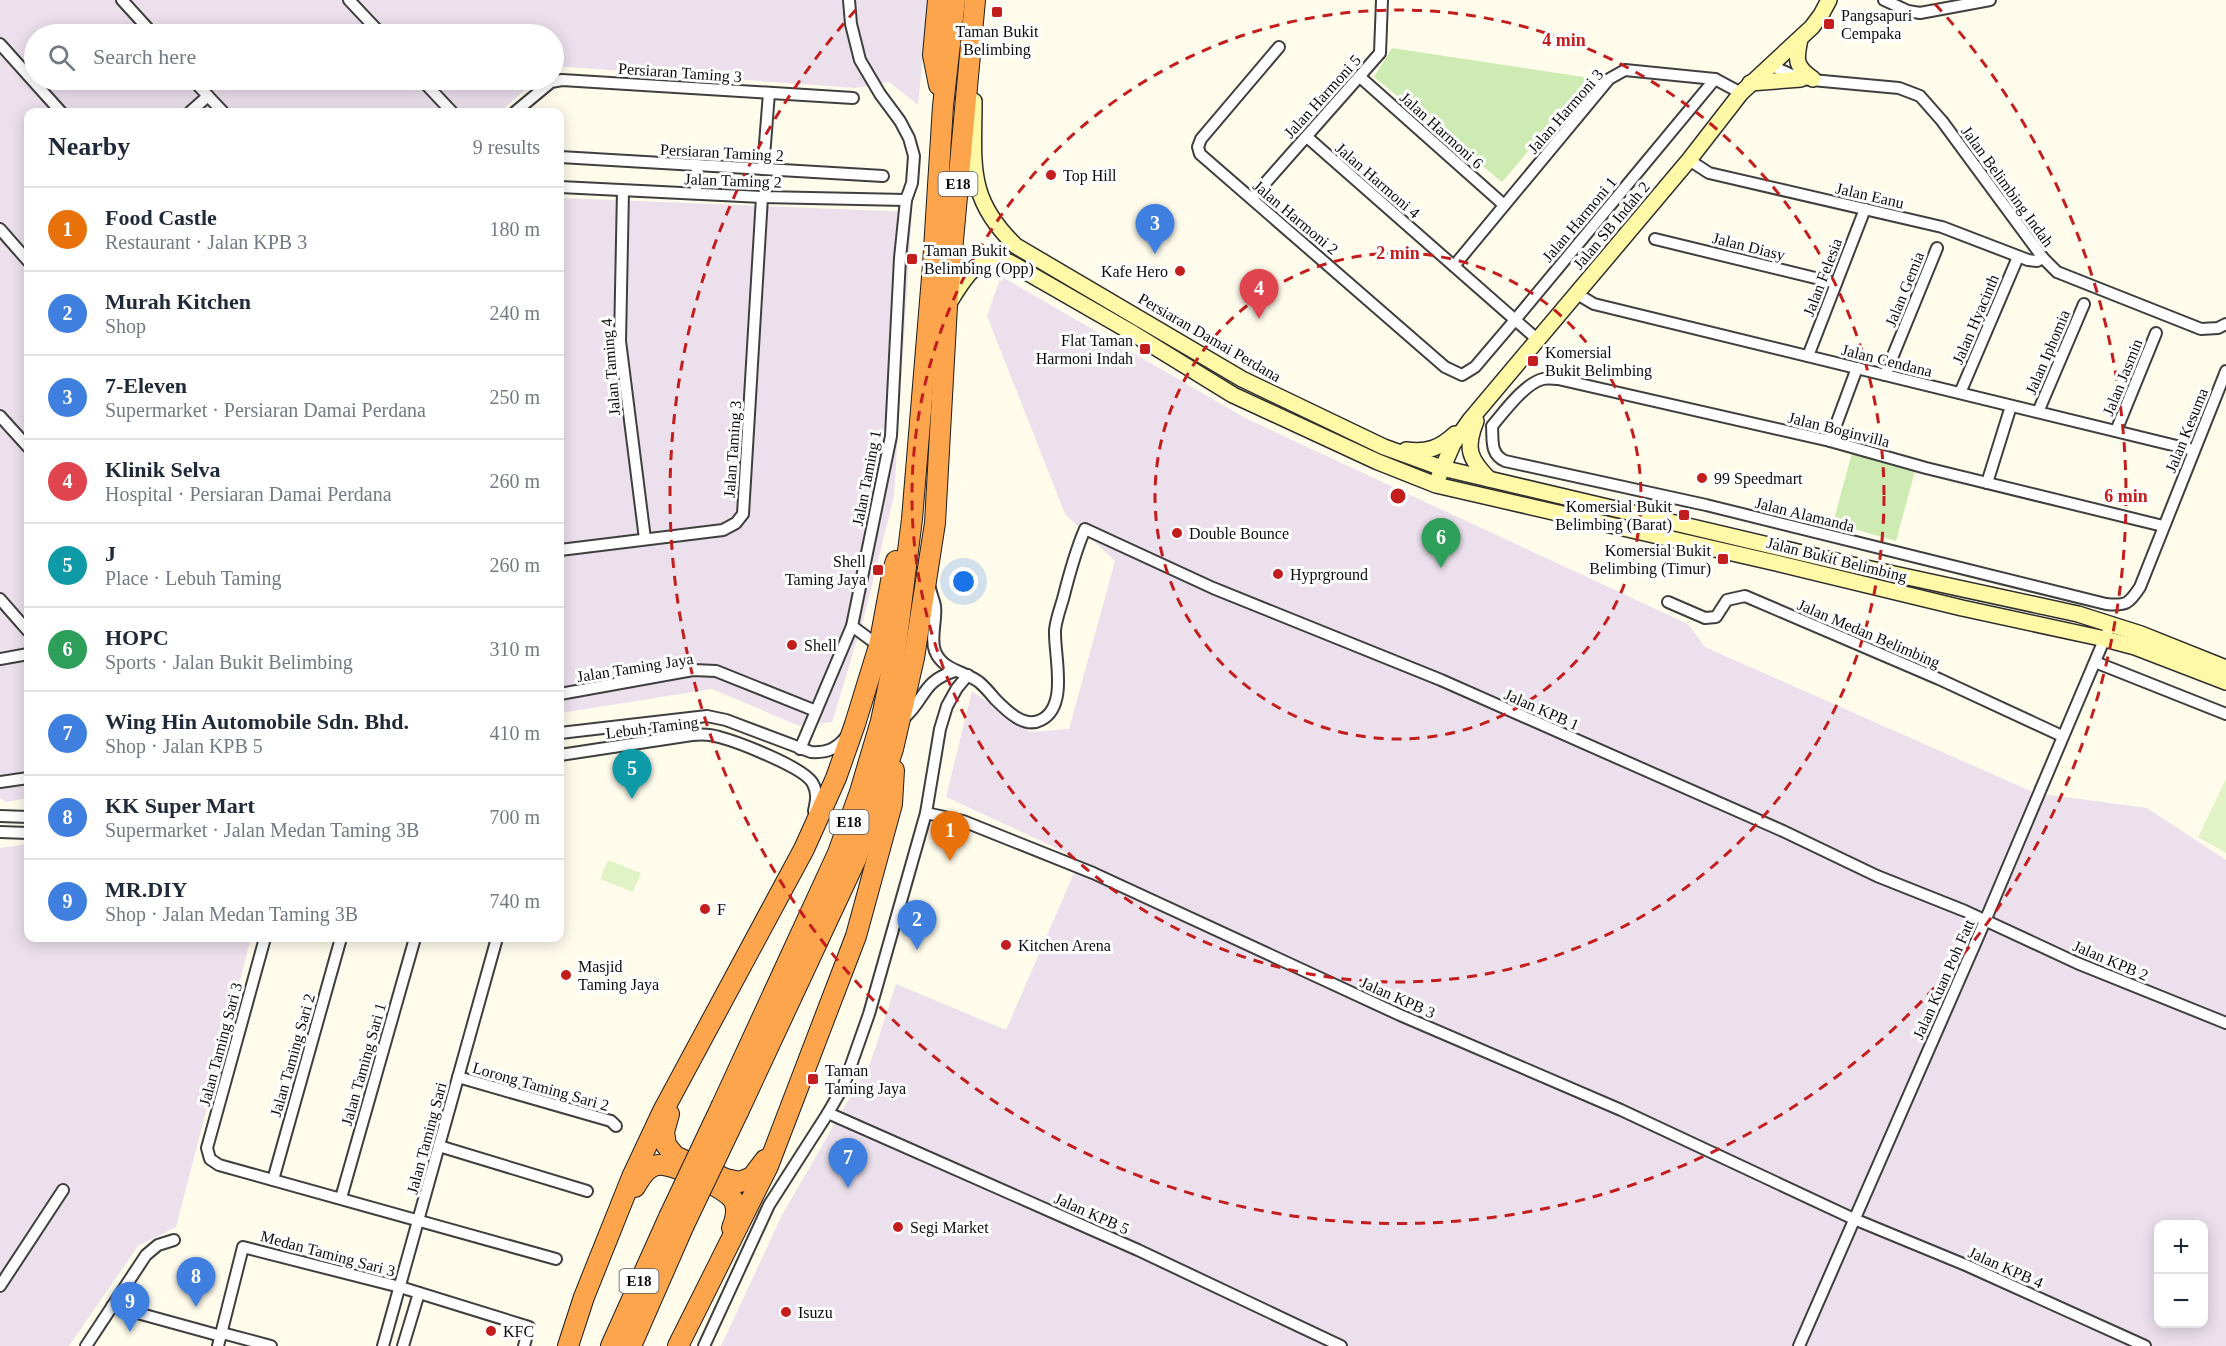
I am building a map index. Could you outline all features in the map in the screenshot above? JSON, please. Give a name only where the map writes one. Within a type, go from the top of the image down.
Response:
[{"type":"highway","points":[[938,0],[933,55],[943,106]]},
{"type":"highway","name":"E18","points":[[730,1109],[838,853],[860,792],[881,721],[895,654],[912,519],[933,265],[943,106],[955,0]]},
{"type":"highway","name":"E18","points":[[611,1346],[677,1221],[730,1109],[856,859],[893,749],[914,658],[935,523],[947,306],[975,0]]},
{"type":"highway","points":[[568,1346],[611,1228],[663,1111],[804,849],[836,778],[879,646],[893,570],[912,519]]},
{"type":"highway","points":[[678,1346],[768,1166],[856,936],[892,804],[893,749]]},
{"type":"highway","points":[[678,1086],[664,1131],[666,1144],[675,1156],[726,1179],[740,1182],[752,1177],[763,1164],[779,1137]]},
{"type":"highway","points":[[611,1228],[645,1172],[657,1165],[671,1166],[720,1189],[732,1198],[737,1208],[723,1254]]},
{"type":"highway","name":"E18","points":[[631,1346],[677,1221]]},
{"type":"main road","name":"Jalan SB Indah 2","points":[[1436,485],[1453,444],[1482,404],[1689,160],[1745,88],[1800,39],[1821,15],[1829,0]]},
{"type":"main road","points":[[1745,88],[1807,79],[1798,65],[1800,39]]},
{"type":"main road","name":"Persiaran Damai Perdana","points":[[968,62],[974,101],[974,173],[979,194],[1000,231],[1016,246],[1242,379],[1384,447],[1442,468]]},
{"type":"main road","points":[[947,306],[967,276],[979,263],[990,259],[1009,262],[1233,395],[1378,462],[1436,485]]},
{"type":"main road","points":[[1482,404],[1470,436],[1470,451],[1475,465],[1490,479]]},
{"type":"main road","points":[[1384,447],[1418,452],[1433,450],[1446,442],[1470,420]]},
{"type":"main road","name":"Jalan Bukit Belimbing","points":[[1442,468],[1857,566],[2078,614],[2112,623],[2226,668]]},
{"type":"main road","name":"Jalan Bukit Belimbing","points":[[1436,485],[1962,608],[2105,639],[2135,647],[2226,682]]},
{"type":"street","points":[[122,0],[144,24]]},
{"type":"street","points":[[350,0],[372,24]]},
{"type":"street","name":"Jalan Taming 1","points":[[800,749],[852,626],[891,436],[900,258],[906,200],[912,183],[914,156],[909,138],[900,121],[880,94],[860,60],[850,24],[849,0]]},
{"type":"street","name":"Jalan Harmoni 5","points":[[1252,198],[1380,53],[1382,0]]},
{"type":"street","points":[[1884,0],[1908,11],[1920,13],[1990,0]]},
{"type":"street","points":[[0,44],[24,71]]},
{"type":"street","name":"Jalan Harmoni 2","points":[[1279,47],[1201,140],[1198,147],[1200,153],[1445,367],[1462,375]]},
{"type":"street","name":"Jalan Belimbing Indah","points":[[1770,65],[1807,79],[1899,88],[1920,96],[2043,258],[2057,272],[2201,329],[2223,327]]},
{"type":"street","name":"Jalan Harmoni 3","points":[[1454,266],[1609,79],[1625,70],[1715,79],[1745,88]]},
{"type":"street","name":"Jalan Harmoni 6","points":[[1360,77],[1504,205]]},
{"type":"street","name":"Jalan Harmoni 1","points":[[1462,375],[1474,367],[1515,320],[1715,79]]},
{"type":"street","name":"Persiaran Taming 3","points":[[564,80],[853,98]]},
{"type":"street","points":[[41,90],[57,108]]},
{"type":"street","points":[[202,90],[219,108]]},
{"type":"street","points":[[431,90],[448,108]]},
{"type":"street","name":"Persiaran Taming 3","points":[[521,108],[542,90]]},
{"type":"street","points":[[763,169],[769,93]]},
{"type":"street","points":[[194,108],[208,96]]},
{"type":"street","name":"Jalan Harmoni 4","points":[[1307,137],[1538,340]]},
{"type":"street","name":"Persiaran Taming 2","points":[[564,157],[883,176]]},
{"type":"street","name":"Jalan Eanu","points":[[1689,160],[1709,173],[1942,227],[2018,257],[2037,261],[2043,258]]},
{"type":"street","points":[[696,193],[697,166]]},
{"type":"street","name":"Jalan Taming 2","points":[[564,187],[906,200]]},
{"type":"street","name":"Jalan Taming 4","points":[[623,191],[620,341],[645,539]]},
{"type":"street","name":"Jalan Taming 3","points":[[564,549],[723,530],[736,523],[742,514],[762,196]]},
{"type":"street","name":"Jalan Felesia","points":[[1808,356],[1865,209]]},
{"type":"street","points":[[0,229],[24,255]]},
{"type":"street","name":"Jalan Diasy","points":[[1655,239],[1836,283]]},
{"type":"street","name":"Jalan Gemia","points":[[1885,375],[1937,248]]},
{"type":"street","name":"Jalan Hyacinth","points":[[1960,393],[2018,257]]},
{"type":"street","name":"Jalan Cendana","points":[[1577,294],[1594,304],[2193,450]]},
{"type":"street","name":"Jalan Iphomia","points":[[2038,412],[2084,304]]},
{"type":"street","name":"Jalan Jasmin","points":[[2116,431],[2156,333]]},
{"type":"street","points":[[1830,441],[1857,368]]},
{"type":"street","name":"Jalan Kesuma","points":[[2131,601],[2140,587],[2226,371]]},
{"type":"street","name":"Jalan Boginvilla","points":[[1513,402],[1531,385],[1542,379],[1558,379],[1830,441],[1987,483],[2163,526]]},
{"type":"street","points":[[1496,388],[1513,402]]},
{"type":"street","name":"Jalan Alamanda","points":[[1513,402],[1492,426],[1493,450],[1498,458],[1505,461],[1706,505],[2106,604],[2121,605],[2131,601]]},
{"type":"street","points":[[1987,483],[2011,406]]},
{"type":"street","points":[[0,416],[24,443]]},
{"type":"street","name":"Jalan KPB 1","points":[[968,675],[980,682],[1005,710],[1016,717],[1036,723],[1048,717],[1058,697],[1055,629],[1076,550],[1085,529],[1213,588],[1441,680],[1783,831],[1877,876],[1985,921]]},
{"type":"street","points":[[704,1346],[769,1204],[828,1113],[844,1084],[869,1014],[926,813],[940,729],[947,706],[957,688],[968,675],[946,665],[935,652],[933,643],[935,606],[927,579]]},
{"type":"street","name":"Jalan Medan Belimbing","points":[[1668,602],[1706,618],[1716,616],[1726,600],[1745,596],[1939,679],[2062,736]]},
{"type":"street","points":[[0,599],[24,626]]},
{"type":"street","name":"Jalan Kuan Poh Fatt","points":[[1799,1346],[1985,921],[2112,623]]},
{"type":"street","points":[[852,626],[879,646]]},
{"type":"street","points":[[0,659],[24,655]]},
{"type":"street","points":[[2095,662],[2226,714]]},
{"type":"street","name":"Jalan Taming Jaya","points":[[564,693],[693,670],[716,671],[816,711]]},
{"type":"street","points":[[900,723],[913,711],[931,682],[955,671]]},
{"type":"street","name":"Lebuh Taming","points":[[564,733],[707,716],[726,720],[800,749],[825,753],[839,746],[855,724]]},
{"type":"street","name":"Lebuh Taming","points":[[564,754],[692,735],[708,734],[721,737],[792,766],[813,783],[817,798],[804,849]]},
{"type":"street","points":[[0,782],[24,779]]},
{"type":"street","name":"Jalan KPB 3","points":[[926,813],[963,821],[1093,873],[1400,1015],[1621,1110],[1854,1219]]},
{"type":"street","points":[[0,816],[24,817]]},
{"type":"street","points":[[0,832],[24,833]]},
{"type":"street","name":"Jalan KPB 2","points":[[1985,921],[2087,967],[2226,1023]]},
{"type":"street","name":"Jalan Taming Sari 3","points":[[264,942],[207,1148],[210,1159],[219,1165],[273,1180]]},
{"type":"street","name":"Jalan Taming Sari 2","points":[[273,1180],[340,942]]},
{"type":"street","name":"Jalan Taming Sari 1","points":[[341,1198],[414,942]]},
{"type":"street","name":"Jalan Taming Sari","points":[[383,1346],[496,942]]},
{"type":"street","name":"Lorong Taming Sari 2","points":[[458,1077],[611,1121],[616,1126]]},
{"type":"street","name":"Jalan KPB 5","points":[[828,1113],[1146,1254],[1341,1346]]},
{"type":"street","points":[[439,1146],[587,1191]]},
{"type":"street","points":[[273,1180],[556,1259]]},
{"type":"street","points":[[0,1286],[63,1190]]},
{"type":"street","name":"Jalan KPB 4","points":[[1854,1219],[1968,1266],[2145,1346]]},
{"type":"street","points":[[86,1346],[146,1255],[158,1245],[174,1240]]},
{"type":"street","name":"Medan Taming Sari 3","points":[[221,1341],[243,1247],[400,1287]]},
{"type":"street","points":[[400,1287],[529,1328],[524,1346]]},
{"type":"street","points":[[403,1346],[418,1293]]},
{"type":"street","points":[[112,1306],[221,1341],[271,1346]]},
{"type":"shaded area","points":[[0,0],[929,0],[918,105],[889,82],[855,88],[564,67],[564,24],[24,24],[24,90],[525,90],[504,108],[24,108],[24,799],[6,802],[0,798]]},
{"type":"shaded area","points":[[564,198],[912,212],[894,496],[863,621],[832,722],[799,726],[712,689],[564,712]]},
{"type":"shaded area","points":[[1001,276],[1247,419],[1688,624],[1705,647],[2035,793],[2147,808],[2226,860],[2226,1346],[721,1346],[782,1215],[871,1061],[896,984],[1006,1030],[1080,859],[946,797],[972,691],[1030,732],[1069,729],[1115,561],[1065,514],[987,316]]},
{"type":"shaded area","points":[[24,845],[24,942],[250,942],[176,1227],[138,1246],[69,1346],[0,1346],[0,848]]},
{"type":"green space","points":[[1392,48],[1590,78],[1502,182],[1374,77]]},
{"type":"green space","points":[[1852,453],[1915,471],[1896,541],[1833,523]]},
{"type":"green space","points":[[2226,779],[2226,853],[2198,837]]},
{"type":"green space","points":[[608,860],[641,873],[633,892],[600,879]]},
{"type":"place","name":"Taman Bukit Belimbing","points":[[997,12]]},
{"type":"place","name":"Pangsapuri Cempaka","points":[[1829,24]]},
{"type":"place","name":"Top Hill","points":[[1051,175]]},
{"type":"place","name":"7-Eleven","points":[[1155,254]]},
{"type":"place","name":"Taman Bukit Belimbing (Opp)","points":[[912,259]]},
{"type":"place","name":"Kafe Hero","points":[[1180,271]]},
{"type":"place","name":"Klinik Selva","points":[[1259,319]]},
{"type":"place","name":"Flat Taman Harmoni Indah","points":[[1145,349]]},
{"type":"place","name":"Komersial Bukit Belimbing","points":[[1533,361]]},
{"type":"place","name":"99 Speedmart","points":[[1702,478]]},
{"type":"place","name":"Komersial Bukit Belimbing (Barat)","points":[[1684,515]]},
{"type":"place","name":"Double Bounce","points":[[1177,533]]},
{"type":"place","name":"Komersial Bukit Belimbing (Timur)","points":[[1723,559]]},
{"type":"place","name":"HOPC","points":[[1441,568]]},
{"type":"place","name":"Shell Taming Jaya","points":[[878,570]]},
{"type":"place","name":"Hyprground","points":[[1278,574]]},
{"type":"place","name":"Shell","points":[[792,645]]},
{"type":"place","name":"J","points":[[632,799]]},
{"type":"place","name":"Food Castle","points":[[950,861]]},
{"type":"place","name":"F","points":[[705,909]]},
{"type":"place","name":"Kitchen Arena","points":[[1006,945]]},
{"type":"place","name":"Murah Kitchen","points":[[917,950]]},
{"type":"place","name":"Masjid Taming Jaya","points":[[566,975]]},
{"type":"place","name":"Taman Taming Jaya","points":[[813,1079]]},
{"type":"place","name":"Wing Hin Automobile Sdn. Bhd.","points":[[848,1188]]},
{"type":"place","name":"Segi Market","points":[[898,1227]]},
{"type":"place","name":"KK Super Mart","points":[[196,1307]]},
{"type":"place","name":"Isuzu","points":[[786,1312]]},
{"type":"place","name":"KFC","points":[[491,1331]]},
{"type":"place","name":"MR.DIY","points":[[130,1332]]}]
